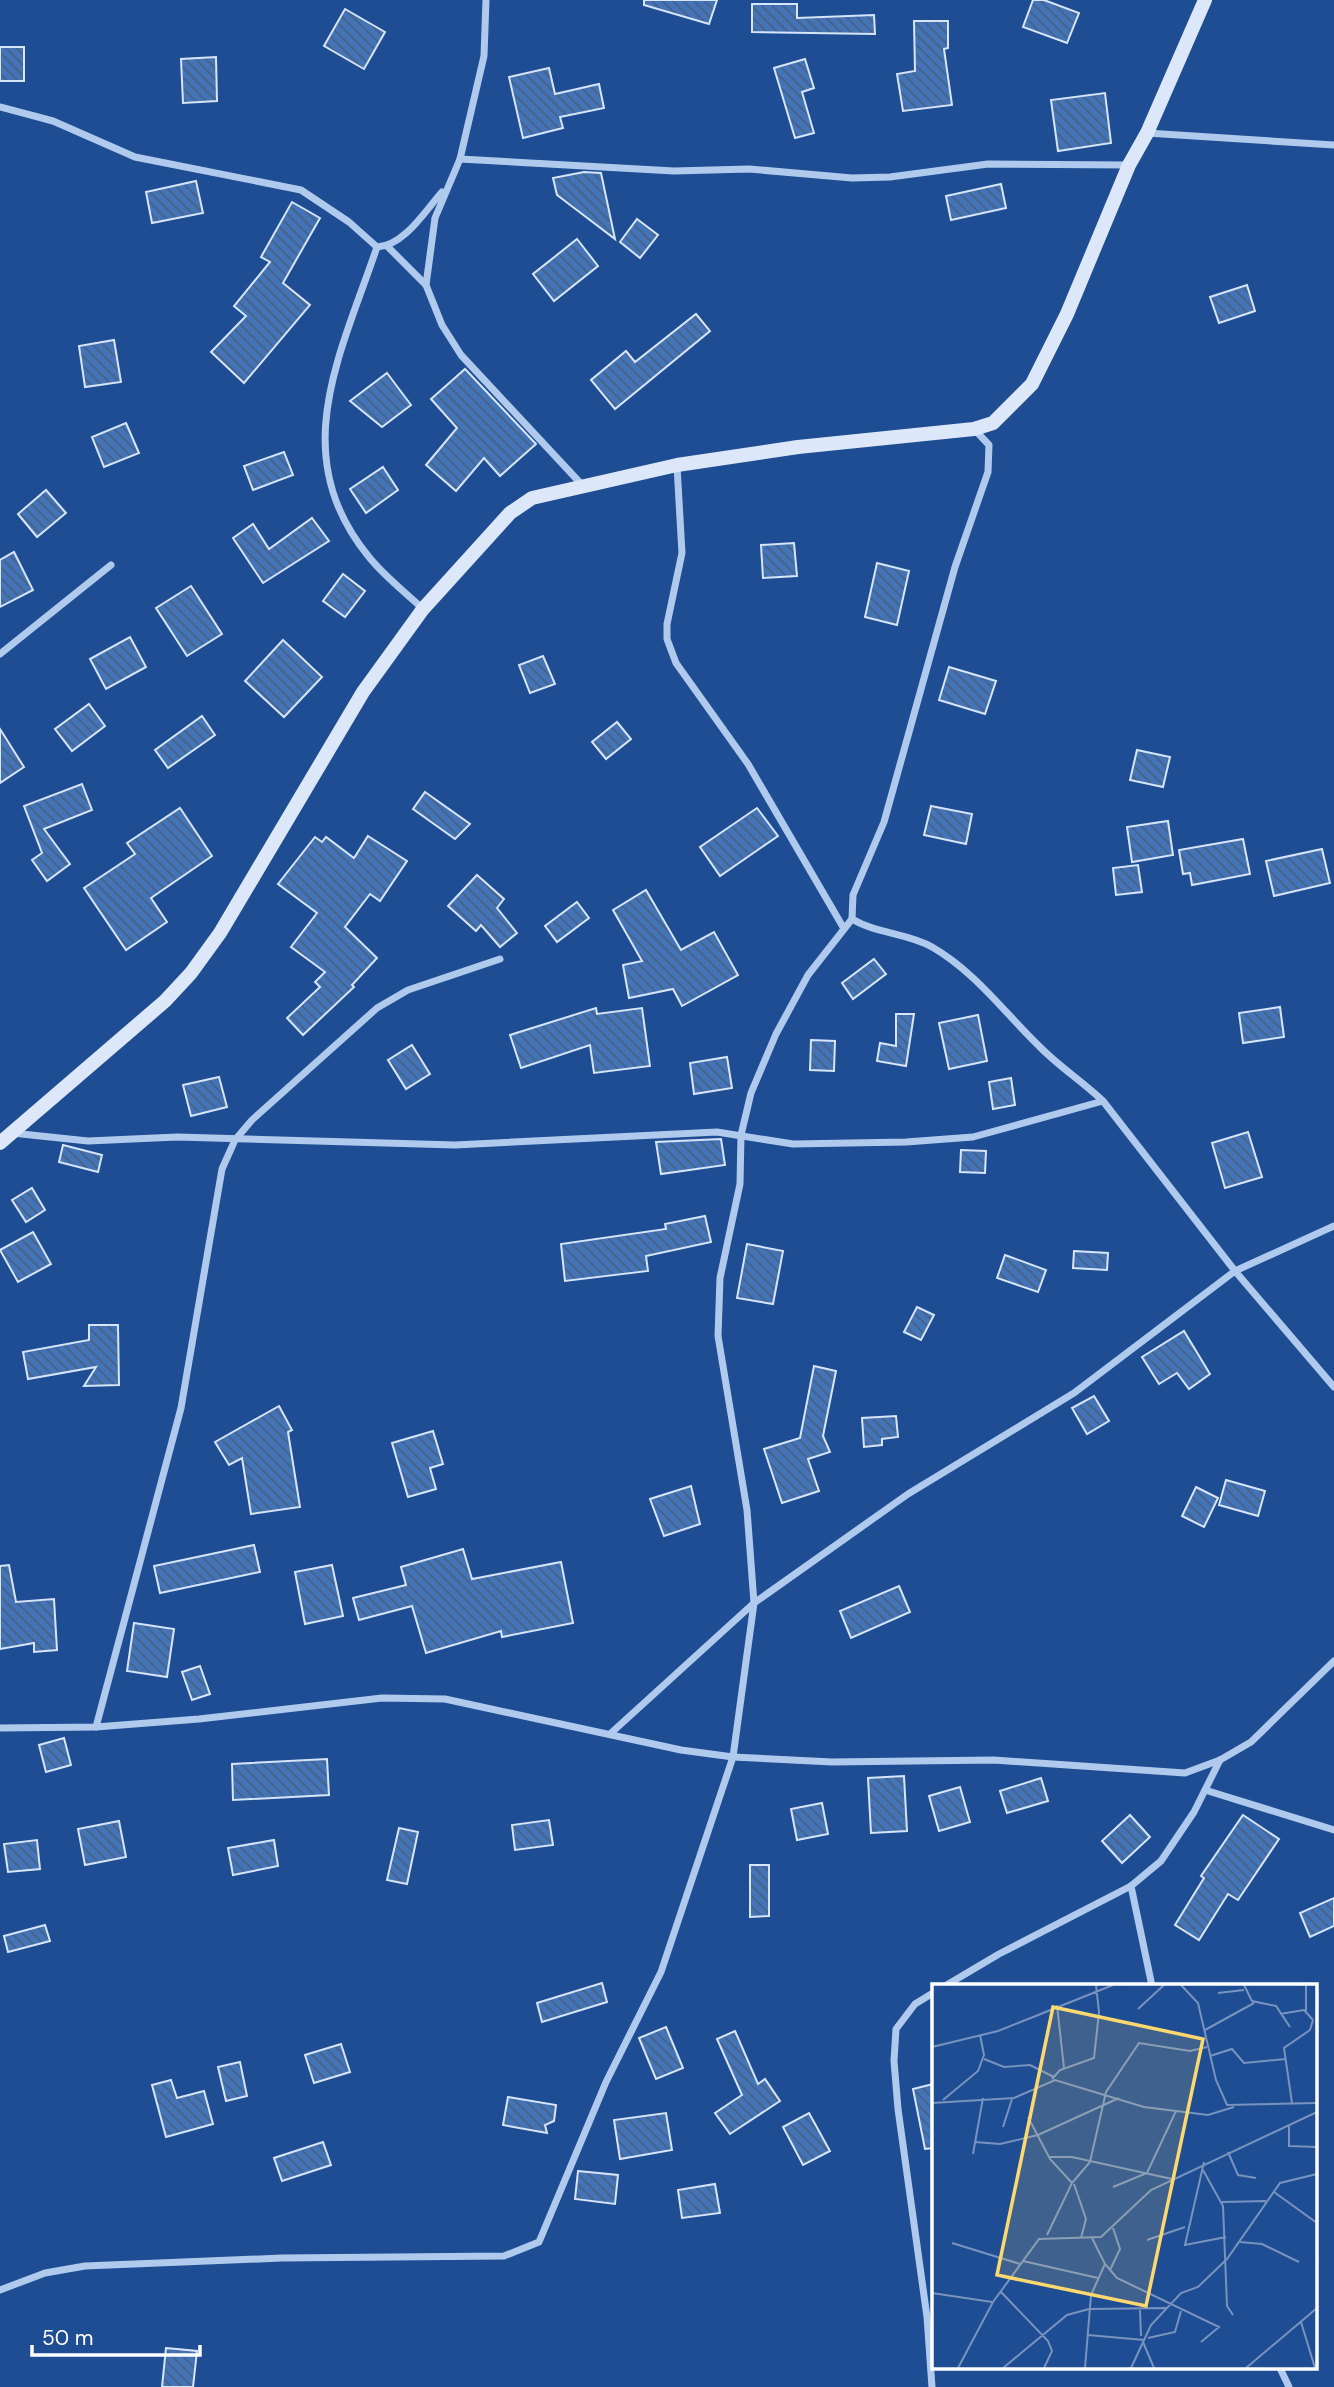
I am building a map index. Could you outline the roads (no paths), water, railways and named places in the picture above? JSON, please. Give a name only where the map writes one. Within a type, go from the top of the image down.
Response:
[{"type":"street","points":[[426,285],[435,218],[445,189],[460,159],[484,56],[486,0]]},
{"type":"street","points":[[6,1138],[165,1001],[191,973],[226,923],[363,692],[423,609],[510,513],[532,498],[677,465],[798,447],[974,429],[993,423],[1032,384],[1067,314],[1129,165],[1147,133],[1205,0]]},
{"type":"street","points":[[0,107],[53,121],[135,157],[301,190],[349,222],[377,247],[388,247],[401,237],[445,189]]},
{"type":"street","points":[[1147,133],[1334,145]]},
{"type":"street","points":[[460,159],[662,171],[749,169],[852,178],[890,177],[988,164],[1129,165]]},
{"type":"street","points":[[377,247],[331,387],[323,440],[338,506],[350,530],[369,557],[423,609]]},
{"type":"street","points":[[388,247],[426,285],[442,325],[461,355],[584,487]]},
{"type":"street","points":[[0,2290],[45,2273],[85,2266],[282,2258],[504,2256],[539,2242],[606,2082],[661,1972],[733,1757],[754,1603],[747,1510],[718,1336],[720,1278],[740,1184],[741,1135],[751,1093],[776,1034],[808,975],[843,927],[852,919],[853,895],[884,822],[951,580],[988,472],[989,445],[974,429]]},
{"type":"street","points":[[677,465],[682,553],[667,624],[667,639],[676,663],[748,764],[843,927]]},
{"type":"street","points":[[0,654],[111,565]]},
{"type":"street","points":[[852,919],[864,926],[929,945],[955,961],[1040,1047],[1103,1101],[1235,1271],[1334,1387]]},
{"type":"street","points":[[96,1727],[181,1408],[222,1169],[235,1140],[299,1075],[377,1008],[408,990],[500,959]]},
{"type":"street","points":[[6,1138],[88,1141],[177,1137],[455,1145],[717,1132],[765,1142],[793,1144],[942,1141],[1016,1127],[1103,1101]]},
{"type":"street","points":[[610,1734],[754,1603],[908,1494],[1074,1393],[1235,1271],[1334,1226]]},
{"type":"street","points":[[0,1728],[96,1727],[199,1719],[382,1698],[445,1699],[681,1750],[733,1757],[832,1762],[994,1760],[1185,1773],[1220,1760],[1251,1742],[1334,1661]]},
{"type":"street","points":[[948,1984],[999,1954],[1131,1885],[1161,1861],[1205,1790],[1220,1760]]},
{"type":"street","points":[[1205,1790],[1334,1830]]},
{"type":"street","points":[[1131,1885],[1152,1984]]},
{"type":"street","points":[[932,1994],[915,2004],[896,2029],[894,2061],[898,2109],[928,2317],[932,2387]]},
{"type":"street","points":[[1281,2370],[1289,2387]]}]
